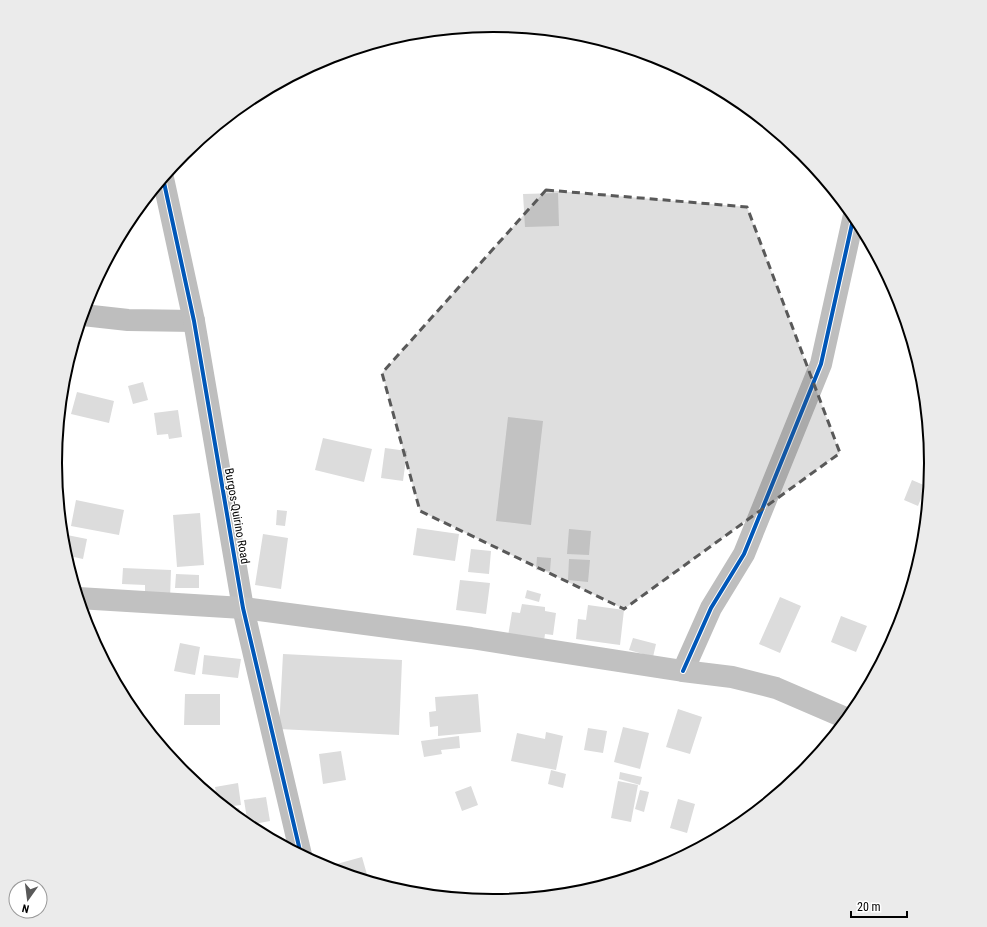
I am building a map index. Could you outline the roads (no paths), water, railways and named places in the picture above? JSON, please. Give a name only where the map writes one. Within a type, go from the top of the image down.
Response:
[{"type":"main road","points":[[84,598],[243,608],[471,638],[683,671],[732,677],[776,688],[843,717]]},
{"type":"street","name":"Burgos-Quirino Road","points":[[165,184],[194,321],[243,608],[300,849]]},
{"type":"street","points":[[683,671],[711,608],[744,554],[821,364],[852,224]]},
{"type":"street","points":[[88,316],[128,320],[194,321]]}]
